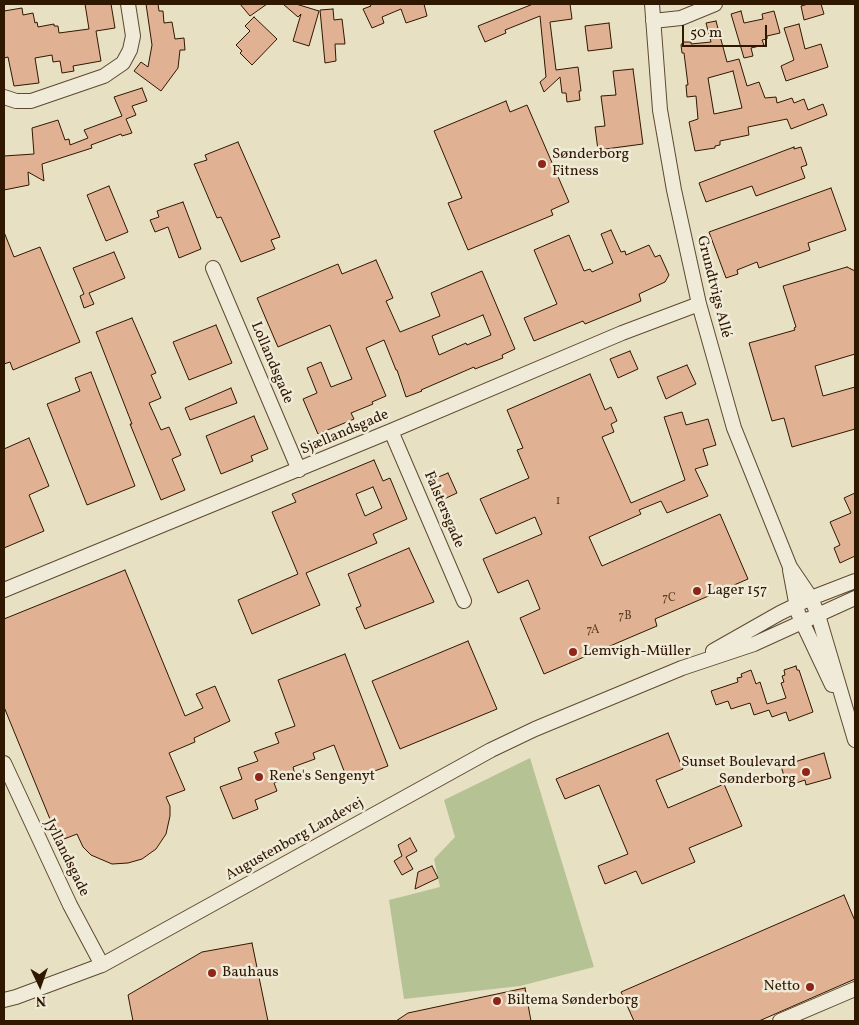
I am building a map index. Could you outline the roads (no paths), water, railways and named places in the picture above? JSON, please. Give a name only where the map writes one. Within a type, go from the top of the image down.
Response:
[{"type":"street","points":[[4,97],[16,102],[31,101],[104,76],[123,63],[130,50],[133,36],[128,4]]},
{"type":"street","name":"Grundtvigs Allé","points":[[652,4],[660,110],[674,190],[699,304],[734,428],[790,566],[814,606],[855,740]]},
{"type":"street","points":[[653,21],[681,18],[715,4]]},
{"type":"street","name":"Lollandsgade","points":[[213,268],[299,470]]},
{"type":"street","name":"Sjællandsgade","points":[[4,590],[299,470],[622,333],[699,304]]},
{"type":"street","name":"Falstersgade","points":[[391,431],[464,601]]},
{"type":"street","name":"Grundtvigs Allé","points":[[790,566],[798,614],[847,713]]},
{"type":"street","points":[[814,606],[855,581]]},
{"type":"street","points":[[814,606],[855,589]]},
{"type":"street","points":[[814,606],[855,598]]},
{"type":"street","name":"Augustenborg Landevej","points":[[4,1000],[102,965],[491,750],[535,729],[682,668],[814,606]]},
{"type":"street","name":"Augustenborg Landevej","points":[[682,668],[754,644],[798,614]]},
{"type":"street","name":"Jyllandsgade","points":[[4,764],[70,904],[102,965]]},
{"type":"street","points":[[785,1020],[855,989]]},
{"type":"place","name":"Sønderborg Fitness","points":[[542,164]]},
{"type":"place","name":"Lager 157","points":[[697,591]]},
{"type":"place","name":"Lemvigh-Müller","points":[[573,652]]},
{"type":"place","name":"Sunset Boulevard Sønderborg","points":[[806,772]]},
{"type":"place","name":"Rene's Sengenyt","points":[[259,777]]},
{"type":"place","name":"Bauhaus","points":[[212,973]]},
{"type":"place","name":"Netto","points":[[810,987]]},
{"type":"place","name":"Biltema Sønderborg","points":[[497,1001]]}]
